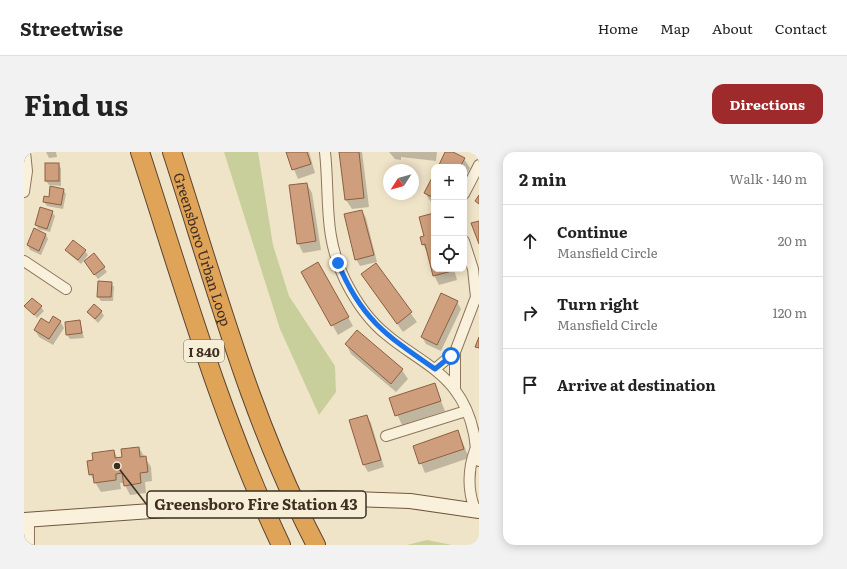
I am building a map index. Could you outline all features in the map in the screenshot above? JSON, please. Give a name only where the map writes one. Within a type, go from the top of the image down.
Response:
[{"type":"highway","name":"I 840","points":[[140,152],[225,412],[253,482],[281,545]]},
{"type":"highway","name":"Greensboro Urban Loop","points":[[172,152],[254,401],[281,470],[316,545]]},
{"type":"street","points":[[24,192],[27,171],[25,152]]},
{"type":"street","points":[[325,152],[329,225],[338,263],[345,280],[362,309],[375,324],[386,335],[435,369],[455,390],[477,434],[475,450],[470,464],[471,500],[478,510]]},
{"type":"street","points":[[467,188],[479,165]]},
{"type":"street","points":[[455,390],[455,352],[476,297],[473,269],[467,250]]},
{"type":"street","points":[[24,260],[66,289]]},
{"type":"street","points":[[435,369],[455,352]]},
{"type":"street","points":[[386,436],[466,411]]},
{"type":"street","points":[[475,450],[479,461]]},
{"type":"street","points":[[29,545],[27,520],[324,498],[410,501],[478,510]]},
{"type":"green space","points":[[224,152],[258,152],[273,245],[289,296],[335,366],[336,392],[319,415],[280,329]]},
{"type":"green space","points":[[427,540],[452,545],[407,545]]},
{"type":"building","points":[[286,152],[307,152],[311,164],[292,170]]},
{"type":"building","points":[[339,152],[359,152],[364,198],[345,200]]},
{"type":"building","points":[[445,152],[453,152],[465,158],[462,164],[439,164]]},
{"type":"building","points":[[45,163],[59,163],[59,181],[45,181]]},
{"type":"building","points":[[431,180],[431,196],[424,193]]},
{"type":"building","points":[[307,183],[316,241],[297,244],[289,185]]},
{"type":"building","points":[[50,186],[64,189],[61,205],[43,202],[44,196],[49,197]]},
{"type":"building","points":[[479,195],[479,204],[475,201]]},
{"type":"building","points":[[40,207],[53,211],[47,229],[35,225]]},
{"type":"building","points":[[362,210],[374,255],[355,260],[344,214]]},
{"type":"building","points":[[431,214],[431,268],[425,244],[422,245],[420,237],[424,236],[419,217]]},
{"type":"building","points":[[479,221],[479,244],[471,223]]},
{"type":"building","points":[[34,228],[46,234],[39,251],[27,245]]},
{"type":"building","points":[[73,240],[86,250],[78,260],[65,250]]},
{"type":"building","points":[[94,253],[105,267],[94,275],[84,261]]},
{"type":"building","points":[[318,262],[349,317],[331,326],[301,272]]},
{"type":"building","points":[[376,263],[412,312],[397,324],[361,274]]},
{"type":"building","points":[[432,272],[448,272],[433,276]]},
{"type":"building","points":[[98,281],[112,282],[111,297],[97,297]]},
{"type":"building","points":[[441,293],[458,301],[437,345],[421,337]]},
{"type":"building","points":[[32,298],[42,306],[34,315],[24,306]]},
{"type":"building","points":[[94,304],[102,311],[95,319],[87,312]]},
{"type":"building","points":[[53,316],[61,321],[49,339],[34,330],[41,318],[49,323]]},
{"type":"building","points":[[80,320],[82,333],[66,335],[65,322]]},
{"type":"building","points":[[357,330],[403,369],[391,384],[345,344]]},
{"type":"building","points":[[479,337],[479,348],[475,347]]},
{"type":"building","points":[[435,383],[441,401],[395,416],[389,398]]},
{"type":"building","points":[[367,415],[381,460],[363,465],[349,420]]},
{"type":"building","points":[[458,430],[464,449],[419,464],[413,446]]},
{"type":"building","points":[[139,447],[140,457],[146,456],[148,472],[140,473],[141,483],[124,486],[122,473],[116,474],[116,480],[94,483],[93,474],[89,475],[87,461],[93,460],[92,453],[114,450],[115,458],[122,457],[121,449]]},
{"type":"place","name":"Greensboro Fire Station 43","points":[[117,466]]},
{"type":"route","points":[[338,263],[345,280],[362,309],[386,335],[435,369],[451,356]]}]
